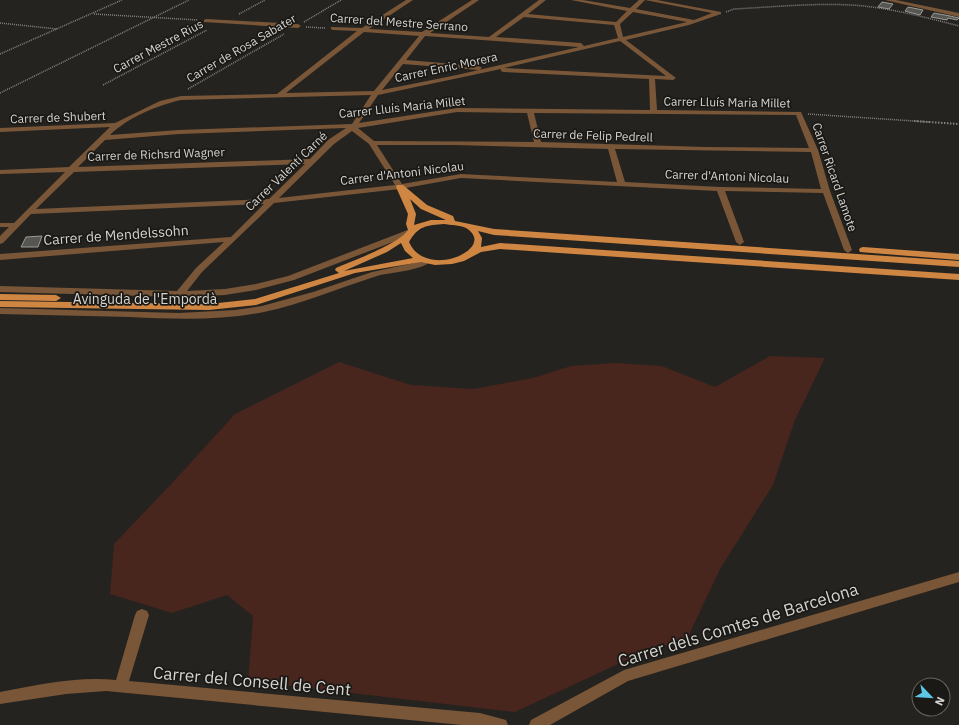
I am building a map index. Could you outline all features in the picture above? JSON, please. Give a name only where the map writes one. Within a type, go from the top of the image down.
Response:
[{"type":"main road","points":[[400,187],[424,207],[450,218],[451,222]]},
{"type":"main road","points":[[400,187],[412,214],[409,233],[405,242],[406,248],[412,254],[424,260]]},
{"type":"main road","points":[[0,297],[206,302],[239,300],[268,294],[314,280],[384,250],[423,224],[436,222],[451,222],[494,232],[959,264]]},
{"type":"main road","points":[[460,224],[468,222],[959,257]]},
{"type":"main road","points":[[469,227],[476,232],[479,238],[476,248]]},
{"type":"main road","points":[[0,304],[209,307],[256,302],[352,271],[424,260],[438,262],[459,260],[476,248],[497,240],[526,238],[959,267]]},
{"type":"main road","points":[[476,248],[511,246],[959,277]]},
{"type":"street","points":[[278,96],[363,30],[410,0]]},
{"type":"street","name":"Carrer Valentí Carné","points":[[180,294],[199,270],[233,239],[331,142],[354,126],[376,92],[424,34],[476,0]]},
{"type":"street","points":[[490,39],[543,0]]},
{"type":"street","points":[[574,0],[695,21]]},
{"type":"street","points":[[617,24],[642,0]]},
{"type":"street","points":[[648,0],[719,13]]},
{"type":"street","points":[[888,0],[959,15]]},
{"type":"street","points":[[921,7],[931,0]]},
{"type":"street","name":"Carrer Enric Morera","points":[[116,125],[162,102],[181,98],[376,92],[491,69],[695,21],[719,13]]},
{"type":"street","points":[[524,15],[617,24]]},
{"type":"street","points":[[206,21],[298,26]]},
{"type":"street","points":[[401,62],[491,69],[672,78],[621,39],[617,24]]},
{"type":"street","name":"Carrer del Mestre Serrano","points":[[333,28],[591,45]]},
{"type":"street","points":[[644,66],[650,61]]},
{"type":"street","points":[[633,76],[639,71]]},
{"type":"street","points":[[652,77],[654,112]]},
{"type":"street","name":"Carrer Lluís Maria Millet","points":[[103,138],[179,132],[354,126],[457,110],[799,113]]},
{"type":"street","points":[[530,111],[538,144]]},
{"type":"street","name":"Carrer Ricard Lamote","points":[[799,113],[814,150],[826,192],[848,250]]},
{"type":"street","points":[[0,241],[116,125]]},
{"type":"street","name":"Carrer de Shubert","points":[[0,130],[116,125]]},
{"type":"street","points":[[354,126],[355,130],[372,143],[400,187]]},
{"type":"street","name":"Carrer de Felip Pedrell","points":[[372,143],[416,142],[772,151],[814,150]]},
{"type":"street","points":[[611,147],[622,184]]},
{"type":"street","name":"Carrer de Richsrd Wagner","points":[[0,172],[313,161]]},
{"type":"street","name":"Carrer d'Antoni Nicolau","points":[[29,212],[272,201],[400,187],[461,176],[720,189],[826,192]]},
{"type":"street","points":[[720,189],[740,242]]},
{"type":"street","points":[[0,225],[16,225]]},
{"type":"street","name":"Avinguda de l'Empordà","points":[[0,289],[180,294],[225,292],[256,287],[291,278],[409,233]]},
{"type":"street","name":"Carrer de Mendelssohn","points":[[0,257],[233,239]]},
{"type":"street","name":"Avinguda de l'Empordà","points":[[0,311],[179,316],[235,313],[263,308],[309,296],[375,274],[417,265],[424,260]]},
{"type":"street","name":"Carrer dels Comtes de Barcelona","points":[[536,725],[624,676],[959,577]]},
{"type":"street","points":[[122,686],[142,615]]},
{"type":"street","name":"Carrer del Consell de Cent","points":[[0,698],[85,685],[122,686],[480,720],[501,725]]},
{"type":"path","points":[[0,54],[122,0]]},
{"type":"path","points":[[0,93],[188,0]]},
{"type":"path","points":[[231,22],[231,18],[265,0]]},
{"type":"path","name":"Carrer de Rosa Sabater","points":[[171,101],[178,94],[341,0]]},
{"type":"path","points":[[719,13],[742,9],[822,5],[851,6],[890,12],[959,26]]},
{"type":"path","points":[[91,14],[111,14],[206,21]]},
{"type":"path","name":"Carrer Mestre Rius","points":[[103,85],[222,22]]},
{"type":"path","points":[[0,23],[58,29]]},
{"type":"path","name":"Carrer del Mestre Serrano","points":[[298,26],[333,28]]},
{"type":"path","points":[[799,113],[959,124]]},
{"type":"shaded area","points":[[770,356],[825,358],[795,420],[773,485],[720,569],[688,637],[633,657],[515,712],[248,681],[253,616],[227,595],[172,613],[110,594],[114,544],[235,414],[339,362],[411,385],[473,389],[533,378],[571,366],[615,363],[662,366],[715,387]]},
{"type":"building","points":[[882,2],[893,4],[889,9],[878,7]]},
{"type":"building","points":[[908,7],[923,10],[920,15],[905,11]]},
{"type":"building","points":[[934,13],[959,18],[957,20],[948,18],[947,20],[931,17]]},
{"type":"building","points":[[42,236],[38,247],[21,247],[26,237]]}]
